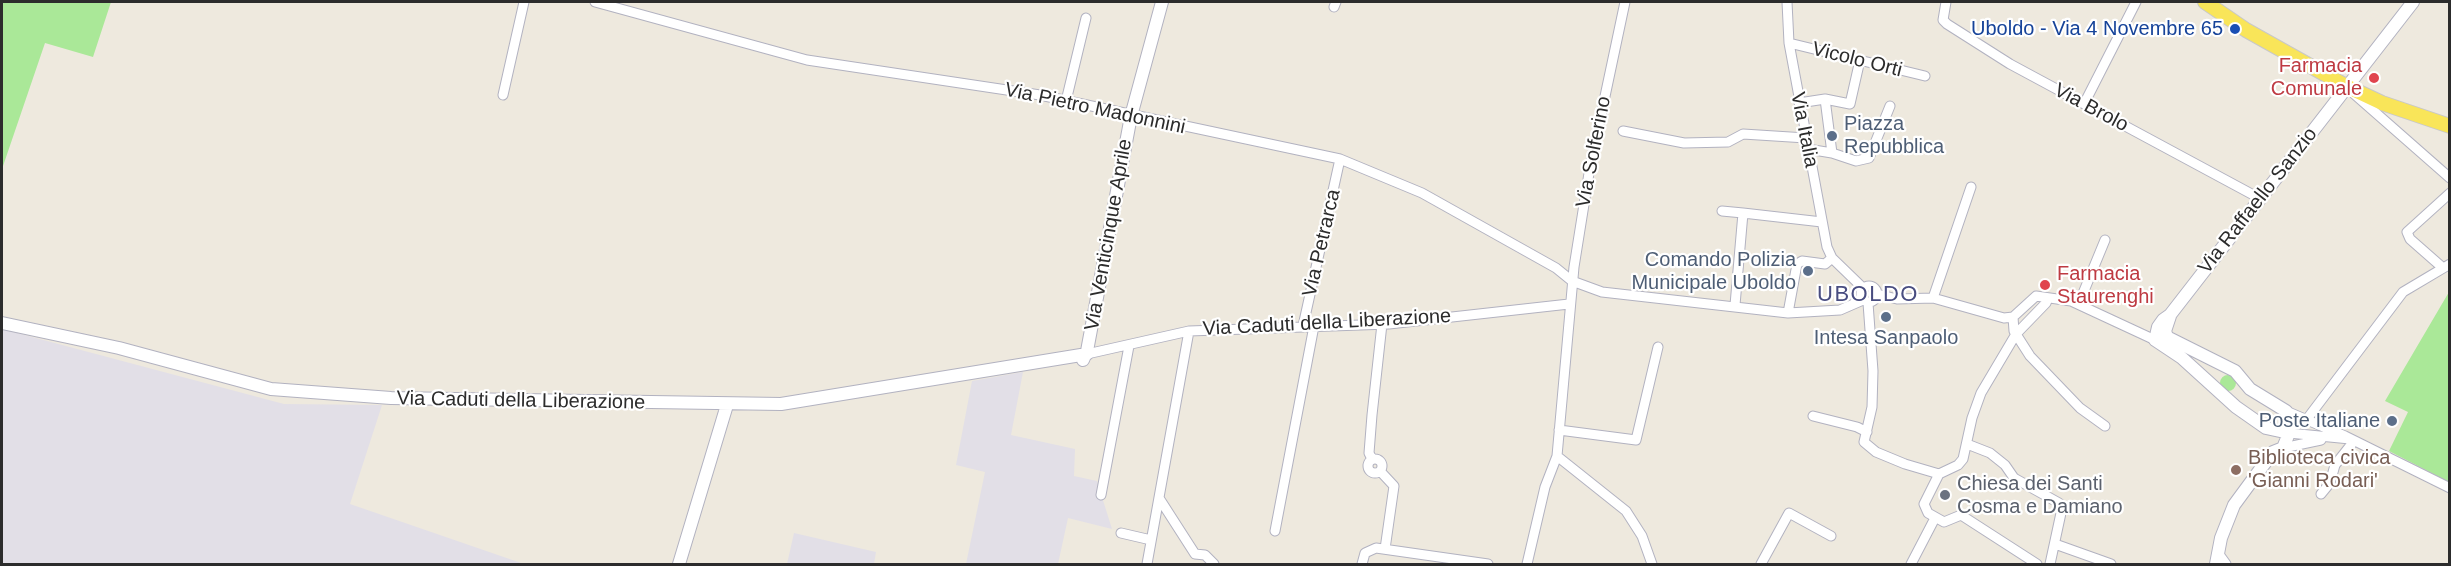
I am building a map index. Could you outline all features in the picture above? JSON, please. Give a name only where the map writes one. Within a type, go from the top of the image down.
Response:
[{"type":"main road","points":[[2205,2],[2246,30],[2346,86],[2379,109],[2450,126]]},
{"type":"street","points":[[502,95],[524,2]]},
{"type":"street","name":"Via Pietro Madonnini","points":[[595,2],[807,60],[1066,101],[1340,159],[1372,171],[1461,213],[1556,268],[1572,281],[1602,292],[1813,314],[1840,310],[1866,302]]},
{"type":"street","name":"Via Venticinque Aprile","points":[[1087,354],[1131,116],[1162,2]]},
{"type":"street","name":"Via Solferino","points":[[1527,564],[1545,487],[1557,456],[1572,281],[1590,167],[1625,2]]},
{"type":"street","name":"Via Italia","points":[[1787,2],[1789,43],[1799,103],[1827,247],[1832,258]]},
{"type":"street","name":"Via Brolo","points":[[1946,2],[1943,20],[1947,24],[2010,64],[2259,198]]},
{"type":"street","points":[[2084,104],[2136,2]]},
{"type":"street","name":"Via Raffaello Sanzio","points":[[2155,340],[2158,327],[2170,315],[2413,2]]},
{"type":"street","points":[[1066,101],[1086,18]]},
{"type":"street","name":"Vicolo Orti","points":[[1789,43],[1925,76]]},
{"type":"street","points":[[1799,103],[1825,99],[1850,104],[1860,60]]},
{"type":"street","points":[[1825,99],[1832,153]]},
{"type":"street","points":[[1808,149],[1832,153],[1856,161],[1869,158],[1890,106]]},
{"type":"street","points":[[2379,109],[2450,178]]},
{"type":"street","points":[[1623,131],[1684,143],[1728,142],[1743,134],[1806,138]]},
{"type":"street","name":"Via Petrarca","points":[[1303,326],[1340,159]]},
{"type":"street","points":[[1933,298],[1971,187]]},
{"type":"street","points":[[2307,419],[2403,292],[2446,266],[2410,239],[2407,232],[2450,193]]},
{"type":"street","points":[[1722,211],[1822,222]]},
{"type":"street","points":[[1735,305],[1743,213]]},
{"type":"street","points":[[2079,303],[2105,240]]},
{"type":"street","points":[[1788,313],[1797,264],[1802,261],[1825,264],[1832,258],[1863,288],[1874,287],[1877,294],[1874,302],[1866,302]]},
{"type":"street","points":[[1863,288],[1861,293],[1866,302],[1873,371],[1872,407],[1864,442],[1876,452],[1930,474],[1939,474],[1960,463],[1981,393],[2016,334],[2048,298]]},
{"type":"street","points":[[1877,294],[1897,299],[1933,298],[2004,318],[2013,317],[2032,297],[2079,303],[2155,340],[2182,358],[2266,428],[2278,450]]},
{"type":"street","name":"Via Caduti della Liberazione","points":[[2,323],[119,348],[271,389],[391,398],[727,405],[781,404],[1045,362],[1071,365],[1081,362],[1087,354],[1189,331],[1382,324],[1569,304]]},
{"type":"street","points":[[2170,315],[2166,334],[2174,342],[2230,369],[2244,380],[2250,389],[2286,411],[2450,488]]},
{"type":"street","points":[[2013,317],[2016,334],[2046,376],[2080,408],[2104,426]]},
{"type":"street","points":[[1382,324],[1369,453],[1372,459],[1380,460],[1380,471],[1394,486],[1385,549]]},
{"type":"street","points":[[1275,531],[1314,326]]},
{"type":"street","points":[[1147,564],[1189,331]]},
{"type":"street","points":[[2155,340],[2174,342]]},
{"type":"street","points":[[1101,495],[1129,346]]},
{"type":"street","points":[[1559,430],[1636,440],[1658,347]]},
{"type":"street","points":[[2214,387],[2218,374],[2230,369]]},
{"type":"street","points":[[2226,397],[2236,394],[2244,380]]},
{"type":"street","points":[[679,564],[727,405]]},
{"type":"street","points":[[2226,564],[2217,559],[2234,505],[2289,433],[2290,419],[2286,411]]},
{"type":"street","points":[[1814,416],[1857,427],[1867,432]]},
{"type":"street","points":[[2266,428],[2328,439],[2352,440]]},
{"type":"street","points":[[2278,450],[2328,439]]},
{"type":"street","points":[[2321,494],[2330,483],[2335,465],[2352,440]]},
{"type":"street","points":[[1967,444],[1990,453],[2005,465],[2014,478],[2059,503],[2061,513],[2050,564]]},
{"type":"street","points":[[1557,456],[1626,511],[1642,536],[1652,564]]},
{"type":"street","points":[[1939,474],[1924,508],[1935,518],[1947,522],[1961,515],[2037,564]]},
{"type":"street","points":[[1159,498],[1195,554],[1205,555],[1214,564]]},
{"type":"street","points":[[1761,564],[1789,513],[1831,536]]},
{"type":"street","points":[[1911,564],[1935,518]]},
{"type":"street","points":[[1121,533],[1150,540]]},
{"type":"street","points":[[2055,544],[2111,564]]},
{"type":"street","points":[[1362,564],[1367,551],[1385,549],[1488,564]]},
{"type":"shaded area","points":[[2,329],[284,404],[382,405],[350,504],[524,564],[2,564]]},
{"type":"shaded area","points":[[1023,372],[1011,435],[1075,449],[1074,476],[1097,481],[1112,529],[1068,518],[1058,564],[966,564],[985,472],[956,465],[972,381]]},
{"type":"shaded area","points":[[794,533],[876,552],[874,564],[787,564]]},
{"type":"green space","points":[[2,2],[111,2],[93,57],[45,43],[2,169]]},
{"type":"green space","points":[[2449,292],[2449,482],[2389,451],[2408,412],[2385,401]]},
{"type":"green space","points":[[2225,375],[2231,375],[2236,383],[2234,389],[2225,391],[2220,386],[2220,380]]},
{"type":"place","name":"Uboldo - Via 4 Novembre 65","points":[[2235,29]]},
{"type":"place","name":"Farmacia Comunale","points":[[2374,78]]},
{"type":"place","name":"Piazza Repubblica","points":[[1832,136]]},
{"type":"place","name":"Comando Polizia Municipale Uboldo","points":[[1808,271]]},
{"type":"place","name":"Farmacia Staurenghi","points":[[2045,285]]},
{"type":"place","name":"Intesa Sanpaolo","points":[[1886,317]]},
{"type":"place","name":"Poste Italiane","points":[[2392,421]]},
{"type":"place","name":"Biblioteca civica 'Gianni Rodari'","points":[[2236,470]]},
{"type":"place","name":"Chiesa dei Santi Cosma e Damiano","points":[[1945,495]]},
{"type":"district","name":"UBOLDO","points":[[1868,295]]}]
